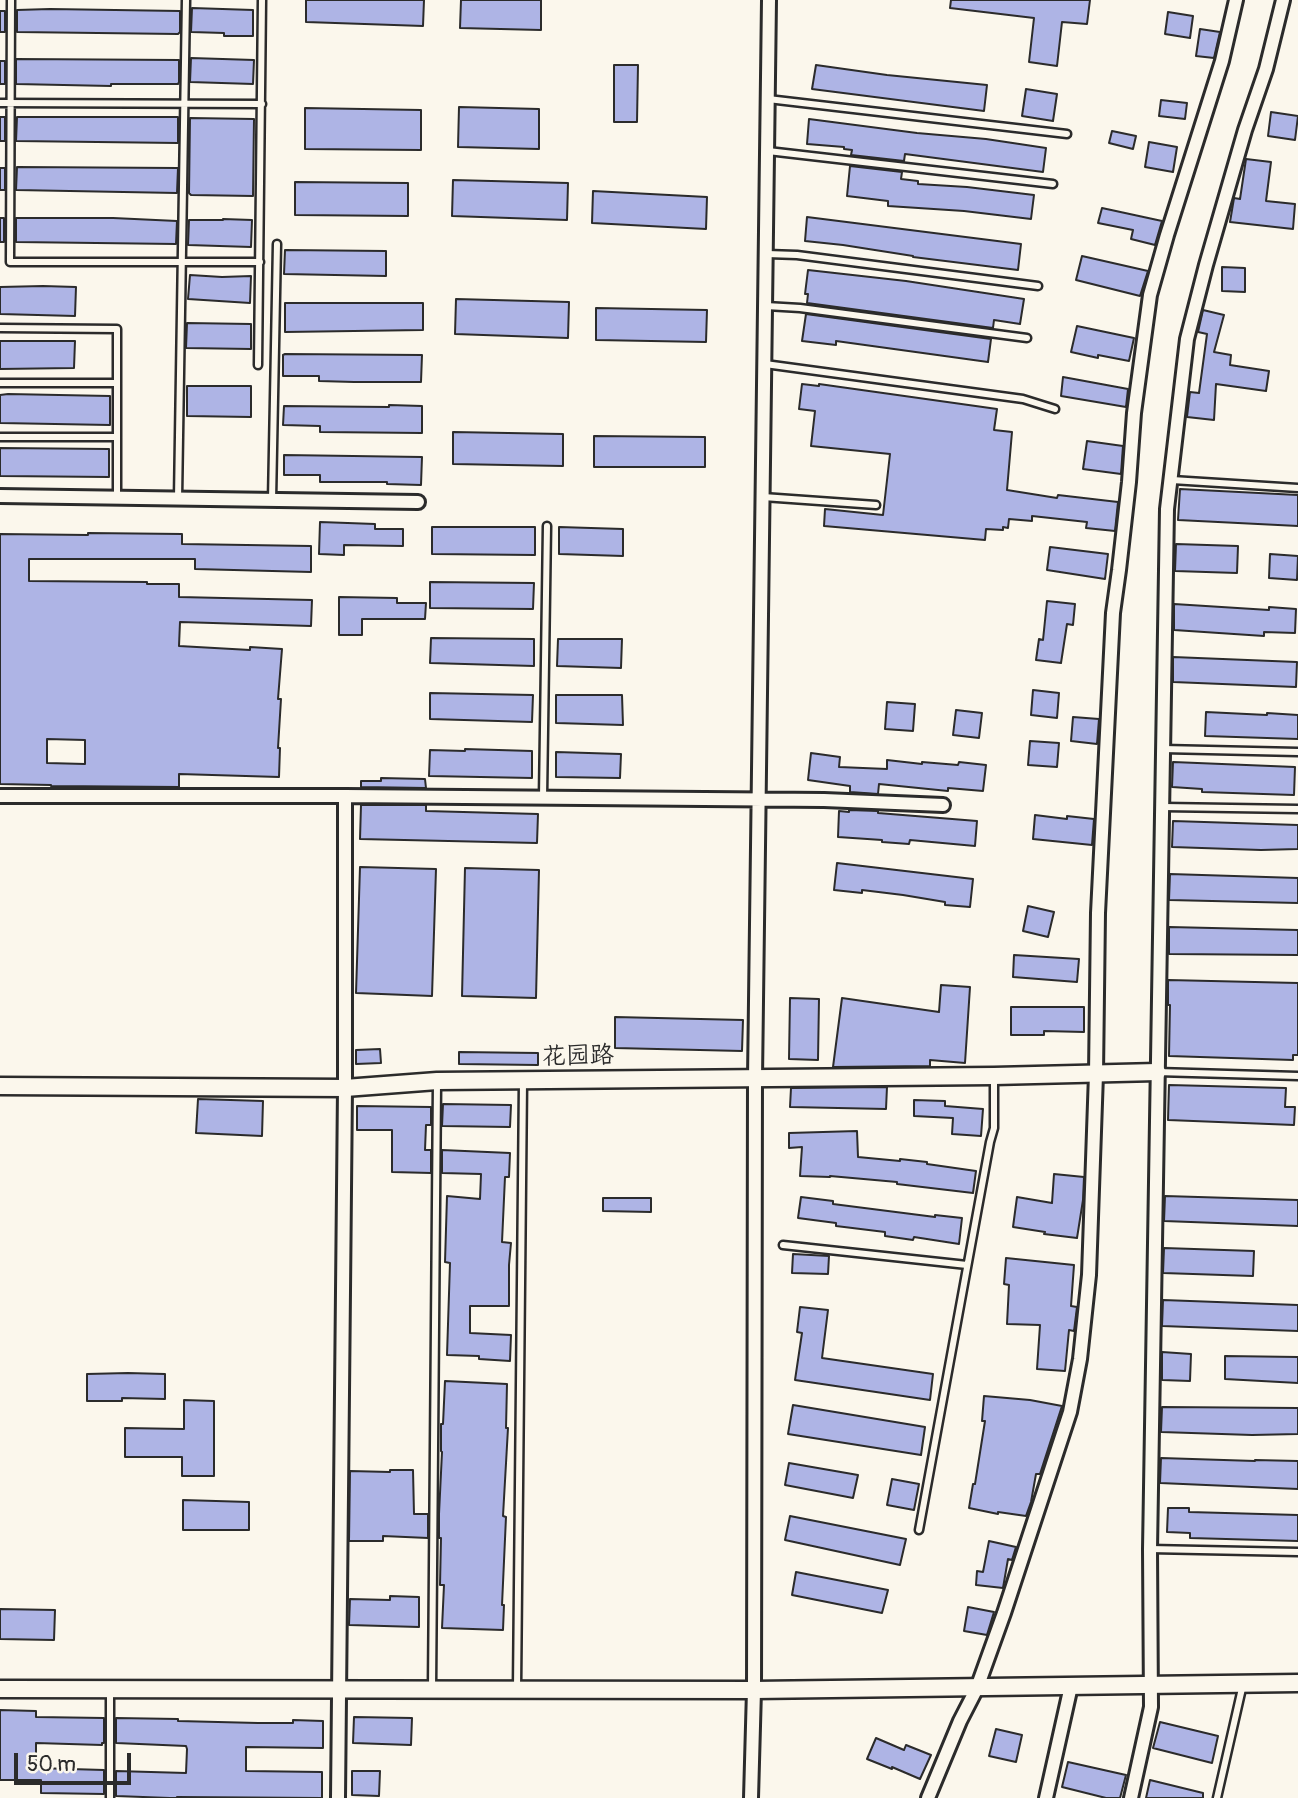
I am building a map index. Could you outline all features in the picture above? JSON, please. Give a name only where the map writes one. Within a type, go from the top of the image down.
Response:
[{"type":"street","points":[[751,1798],[754,1690],[755,1077],[769,0]]},
{"type":"street","points":[[928,1798],[960,1721],[977,1688],[1008,1602],[1070,1412],[1080,1359],[1089,1275],[1098,913],[1112,626],[1129,482],[1134,413],[1150,295],[1222,61],[1236,0]]},
{"type":"street","points":[[1131,1798],[1151,1707],[1152,1685],[1150,1549],[1167,509],[1187,339],[1238,154],[1266,69],[1283,0]]},
{"type":"street","points":[[0,496],[418,502]]},
{"type":"street","points":[[0,796],[759,799],[943,805]]},
{"type":"street","points":[[338,1798],[345,796]]},
{"type":"street","name":"花园路","points":[[0,1086],[345,1087],[523,1080],[1157,1072]]},
{"type":"street","points":[[0,1689],[754,1690],[1298,1683]]},
{"type":"street","points":[[1046,1798],[1070,1686]]},
{"type":"lane","points":[[11,0],[10,262],[260,262]]},
{"type":"lane","points":[[178,498],[186,0]]},
{"type":"lane","points":[[258,365],[262,0]]},
{"type":"lane","points":[[768,99],[1068,134]]},
{"type":"lane","points":[[0,103],[262,104]]},
{"type":"lane","points":[[768,151],[1053,184]]},
{"type":"lane","points":[[272,499],[277,244]]},
{"type":"lane","points":[[767,254],[797,255],[1038,286]]},
{"type":"lane","points":[[766,306],[800,308],[1027,338]]},
{"type":"lane","points":[[0,328],[117,328],[117,497]]},
{"type":"lane","points":[[765,364],[1023,399],[1055,409]]},
{"type":"lane","points":[[0,383],[117,383]]},
{"type":"lane","points":[[0,437],[117,438]]},
{"type":"lane","points":[[1172,481],[1298,488]]},
{"type":"lane","points":[[763,497],[876,505]]},
{"type":"lane","points":[[543,797],[547,526]]},
{"type":"lane","points":[[1163,750],[1298,752]]},
{"type":"lane","points":[[1163,807],[1298,809]]},
{"type":"lane","points":[[1157,1072],[1298,1076]]},
{"type":"lane","points":[[919,1530],[990,1142],[995,1128],[994,1076]]},
{"type":"lane","points":[[517,1689],[523,1080]]},
{"type":"lane","points":[[432,1690],[437,1082]]},
{"type":"lane","points":[[783,1245],[967,1265]]},
{"type":"lane","points":[[1150,1549],[1298,1552]]},
{"type":"lane","points":[[1217,1798],[1243,1684]]},
{"type":"lane","points":[[110,1689],[110,1798]]},
{"type":"building","points":[[306,0],[424,0],[423,26],[306,22]]},
{"type":"building","points":[[461,0],[541,0],[541,30],[460,28]]},
{"type":"building","points":[[951,0],[1090,0],[1087,24],[1062,22],[1057,66],[1029,62],[1034,18],[950,8]]},
{"type":"building","points":[[192,8],[253,10],[253,36],[191,32]]},
{"type":"building","points":[[17,10],[180,11],[180,32],[17,32]]},
{"type":"building","points":[[0,11],[5,11],[5,32],[0,32]]},
{"type":"building","points":[[1168,12],[1193,16],[1190,38],[1165,34]]},
{"type":"building","points":[[1200,29],[1220,32],[1214,58],[1196,56]]},
{"type":"building","points":[[191,58],[254,60],[253,84],[190,82]]},
{"type":"building","points":[[16,59],[179,60],[179,82],[111,86],[16,84]]},
{"type":"building","points":[[0,61],[5,61],[5,84],[0,84]]},
{"type":"building","points":[[614,65],[638,65],[637,122],[614,122]]},
{"type":"building","points":[[816,65],[987,85],[984,111],[812,89]]},
{"type":"building","points":[[1026,89],[1057,94],[1053,121],[1022,116]]},
{"type":"building","points":[[1161,100],[1187,103],[1185,119],[1159,116]]},
{"type":"building","points":[[459,107],[539,109],[539,149],[458,147]]},
{"type":"building","points":[[305,108],[421,110],[421,150],[305,149]]},
{"type":"building","points":[[1271,112],[1298,116],[1295,140],[1268,136]]},
{"type":"building","points":[[0,117],[5,117],[5,141],[0,141]]},
{"type":"building","points":[[17,117],[178,117],[178,143],[16,141]]},
{"type":"building","points":[[190,118],[254,119],[253,196],[189,193]]},
{"type":"building","points":[[809,119],[1046,148],[1043,172],[905,154],[904,161],[851,155],[852,150],[844,147],[807,144]]},
{"type":"building","points":[[1112,131],[1136,136],[1133,149],[1109,143]]},
{"type":"building","points":[[1149,142],[1177,147],[1173,172],[1145,167]]},
{"type":"building","points":[[1246,159],[1271,162],[1266,201],[1295,204],[1293,229],[1230,222],[1234,198],[1240,199]]},
{"type":"building","points":[[850,166],[902,172],[901,179],[918,181],[918,184],[1034,195],[1031,219],[888,206],[888,201],[847,196]]},
{"type":"building","points":[[17,167],[178,168],[177,193],[16,190]]},
{"type":"building","points":[[0,168],[5,168],[5,190],[0,190]]},
{"type":"building","points":[[453,180],[568,183],[567,220],[452,216]]},
{"type":"building","points":[[295,182],[408,183],[408,216],[295,215]]},
{"type":"building","points":[[593,191],[707,197],[706,229],[592,223]]},
{"type":"building","points":[[1102,208],[1162,221],[1155,245],[1131,239],[1133,230],[1098,223]]},
{"type":"building","points":[[807,217],[1021,244],[1018,270],[805,241]]},
{"type":"building","points":[[0,218],[4,218],[4,242],[0,242]]},
{"type":"building","points":[[16,218],[177,221],[176,244],[16,242]]},
{"type":"building","points":[[189,220],[252,220],[251,247],[188,245]]},
{"type":"building","points":[[285,250],[386,251],[386,276],[284,274]]},
{"type":"building","points":[[1082,256],[1148,271],[1140,296],[1076,280]]},
{"type":"building","points":[[1222,267],[1245,268],[1245,292],[1222,291]]},
{"type":"building","points":[[808,270],[906,281],[1024,299],[1020,324],[994,320],[993,328],[807,303],[808,294],[805,294]]},
{"type":"building","points":[[190,275],[251,276],[250,303],[188,299]]},
{"type":"building","points":[[0,287],[76,287],[75,316],[0,314]]},
{"type":"building","points":[[456,299],[569,302],[568,338],[455,334]]},
{"type":"building","points":[[285,303],[423,303],[423,330],[285,332]]},
{"type":"building","points":[[596,308],[707,310],[706,342],[596,340]]},
{"type":"building","points":[[1203,310],[1224,315],[1214,352],[1231,355],[1230,365],[1269,371],[1266,391],[1216,384],[1214,420],[1187,417],[1190,392],[1199,393],[1207,334],[1198,332]]},
{"type":"building","points":[[806,314],[991,339],[988,362],[836,341],[836,345],[802,341]]},
{"type":"building","points":[[187,323],[251,324],[251,349],[186,348]]},
{"type":"building","points":[[1077,326],[1134,338],[1129,361],[1071,352]]},
{"type":"building","points":[[0,341],[75,341],[74,368],[0,369]]},
{"type":"building","points":[[285,354],[422,355],[421,382],[319,381],[319,376],[283,376]]},
{"type":"building","points":[[1063,377],[1128,389],[1126,407],[1061,396]]},
{"type":"building","points":[[802,384],[819,384],[997,409],[994,430],[1012,432],[1007,490],[1057,498],[1058,495],[1118,502],[1115,531],[1086,528],[1087,522],[1032,516],[1032,521],[1009,519],[1008,528],[1003,527],[1003,530],[986,529],[985,540],[824,526],[825,509],[883,515],[890,454],[811,446],[815,411],[799,409]]},
{"type":"building","points":[[187,386],[251,386],[251,417],[187,416]]},
{"type":"building","points":[[0,395],[110,396],[110,425],[0,423]]},
{"type":"building","points":[[284,406],[422,406],[422,433],[320,432],[320,426],[283,425]]},
{"type":"building","points":[[453,432],[563,434],[563,466],[453,464]]},
{"type":"building","points":[[594,436],[705,437],[705,467],[594,467]]},
{"type":"building","points":[[1087,441],[1123,446],[1121,474],[1083,469]]},
{"type":"building","points":[[0,448],[109,449],[109,477],[0,476]]},
{"type":"building","points":[[284,455],[422,457],[421,485],[320,482],[320,475],[284,475]]},
{"type":"building","points":[[1180,489],[1298,495],[1298,526],[1178,520]]},
{"type":"building","points":[[320,522],[375,524],[375,529],[403,529],[403,546],[344,545],[344,555],[319,554]]},
{"type":"building","points":[[432,527],[535,527],[535,555],[432,554]]},
{"type":"building","points":[[559,527],[623,529],[623,556],[559,554]]},
{"type":"building","points":[[0,534],[182,534],[182,544],[311,546],[311,572],[195,569],[195,559],[29,559],[29,581],[179,584],[179,597],[312,600],[311,626],[180,622],[179,646],[282,649],[278,699],[281,699],[279,777],[179,774],[179,787],[0,784]],"holes":[[[47,739],[85,740],[85,764],[47,763]]]},
{"type":"building","points":[[1176,544],[1238,546],[1237,573],[1175,571]]},
{"type":"building","points":[[1050,547],[1108,554],[1105,579],[1047,570]]},
{"type":"building","points":[[1270,554],[1298,556],[1297,580],[1269,578]]},
{"type":"building","points":[[430,582],[534,583],[533,609],[430,608]]},
{"type":"building","points":[[339,597],[397,598],[397,603],[426,603],[425,619],[362,619],[362,635],[339,635]]},
{"type":"building","points":[[1047,601],[1075,604],[1073,625],[1067,624],[1061,663],[1036,660],[1039,639],[1043,640]]},
{"type":"building","points":[[1174,604],[1269,610],[1269,607],[1296,609],[1295,633],[1264,632],[1264,636],[1174,630]]},
{"type":"building","points":[[431,638],[534,639],[534,666],[430,663]]},
{"type":"building","points":[[558,639],[622,639],[621,668],[557,666]]},
{"type":"building","points":[[1173,657],[1297,662],[1296,687],[1173,682]]},
{"type":"building","points":[[1033,690],[1059,693],[1057,718],[1031,715]]},
{"type":"building","points":[[430,693],[533,695],[532,722],[430,719]]},
{"type":"building","points":[[556,695],[622,695],[623,725],[556,723]]},
{"type":"building","points":[[887,702],[915,704],[913,731],[885,729]]},
{"type":"building","points":[[956,710],[982,713],[979,738],[953,735]]},
{"type":"building","points":[[1206,712],[1298,715],[1298,739],[1205,736]]},
{"type":"building","points":[[1073,717],[1099,719],[1097,744],[1071,741]]},
{"type":"building","points":[[1030,741],[1059,743],[1057,767],[1028,765]]},
{"type":"building","points":[[430,750],[532,751],[532,778],[429,776]]},
{"type":"building","points":[[556,752],[621,754],[620,778],[556,777]]},
{"type":"building","points":[[811,753],[840,757],[839,767],[887,769],[887,760],[922,764],[958,765],[959,762],[986,765],[983,791],[948,788],[948,791],[879,784],[878,794],[850,792],[850,786],[808,780]]},
{"type":"building","points":[[1173,762],[1295,767],[1294,795],[1202,792],[1202,789],[1172,787]]},
{"type":"building","points":[[381,778],[425,779],[426,788],[361,787],[361,781],[381,781]]},
{"type":"building","points":[[361,805],[426,805],[426,811],[538,814],[537,843],[360,839]]},
{"type":"building","points":[[839,811],[977,821],[975,846],[910,840],[909,844],[838,837]]},
{"type":"building","points":[[1035,815],[1094,819],[1092,845],[1033,839]]},
{"type":"building","points":[[1173,821],[1298,825],[1298,849],[1172,847]]},
{"type":"building","points":[[837,863],[973,879],[970,907],[945,905],[945,902],[903,895],[834,890]]},
{"type":"building","points":[[360,867],[436,869],[432,996],[356,993]]},
{"type":"building","points":[[465,868],[539,870],[536,998],[462,996]]},
{"type":"building","points":[[1170,874],[1298,878],[1298,903],[1169,900]]},
{"type":"building","points":[[1028,906],[1054,912],[1048,937],[1023,931]]},
{"type":"building","points":[[1169,927],[1298,930],[1298,955],[1169,954]]},
{"type":"building","points":[[1014,955],[1079,959],[1077,982],[1013,977]]},
{"type":"building","points":[[1168,980],[1298,983],[1298,1055],[1293,1055],[1293,1060],[1169,1056]]},
{"type":"building","points":[[941,985],[970,987],[965,1063],[930,1060],[930,1066],[833,1067],[842,998],[939,1012]]},
{"type":"building","points":[[790,998],[819,999],[818,1060],[789,1059]]},
{"type":"building","points":[[1011,1007],[1084,1007],[1084,1032],[1044,1031],[1044,1035],[1011,1035]]},
{"type":"building","points":[[615,1017],[743,1020],[742,1051],[615,1048]]},
{"type":"building","points":[[380,1049],[381,1063],[356,1064],[356,1050]]},
{"type":"building","points":[[459,1052],[538,1053],[538,1065],[459,1064]]},
{"type":"building","points":[[1169,1085],[1286,1088],[1285,1107],[1295,1107],[1294,1125],[1168,1120]]},
{"type":"building","points":[[887,1087],[886,1109],[790,1107],[791,1088]]},
{"type":"building","points":[[198,1099],[263,1101],[262,1136],[196,1133]]},
{"type":"building","points":[[914,1100],[945,1101],[945,1106],[983,1109],[981,1136],[952,1134],[953,1118],[914,1116]]},
{"type":"building","points":[[443,1104],[511,1105],[510,1127],[442,1126]]},
{"type":"building","points":[[357,1106],[431,1107],[431,1125],[426,1125],[425,1150],[431,1150],[431,1173],[392,1172],[392,1130],[357,1130]]},
{"type":"building","points":[[857,1131],[858,1157],[927,1162],[976,1171],[973,1193],[897,1182],[800,1176],[802,1147],[789,1148],[789,1133]]},
{"type":"building","points":[[442,1150],[510,1153],[509,1177],[505,1177],[502,1242],[511,1243],[509,1306],[470,1306],[470,1333],[511,1335],[510,1361],[447,1355],[450,1263],[445,1262],[447,1196],[480,1199],[481,1174],[442,1173]]},
{"type":"building","points":[[1054,1174],[1084,1177],[1077,1238],[1013,1227],[1017,1197],[1052,1203]]},
{"type":"building","points":[[1165,1196],[1298,1200],[1298,1226],[1164,1221]]},
{"type":"building","points":[[801,1197],[833,1201],[833,1204],[962,1218],[959,1244],[914,1237],[913,1240],[885,1236],[885,1232],[798,1218]]},
{"type":"building","points":[[603,1198],[651,1198],[651,1212],[603,1211]]},
{"type":"building","points":[[1164,1248],[1254,1251],[1253,1276],[1163,1273]]},
{"type":"building","points":[[793,1254],[829,1256],[828,1274],[792,1273]]},
{"type":"building","points":[[1006,1258],[1074,1265],[1071,1306],[1077,1307],[1074,1331],[1069,1330],[1065,1371],[1037,1369],[1040,1325],[1007,1324],[1009,1285],[1004,1284]]},
{"type":"building","points":[[1163,1300],[1298,1305],[1298,1331],[1162,1326]]},
{"type":"building","points":[[800,1307],[828,1310],[822,1358],[933,1374],[930,1400],[795,1380],[802,1333],[797,1332]]},
{"type":"building","points":[[1162,1352],[1191,1354],[1190,1381],[1162,1380]]},
{"type":"building","points":[[1225,1356],[1298,1357],[1298,1383],[1225,1379]]},
{"type":"building","points":[[87,1374],[165,1374],[165,1399],[122,1398],[122,1401],[87,1401]]},
{"type":"building","points":[[445,1381],[507,1384],[503,1630],[442,1628],[444,1585],[440,1585],[439,1514]]},
{"type":"building","points":[[984,1396],[1062,1406],[1040,1474],[1036,1474],[1026,1516],[969,1508],[985,1421],[982,1421]]},
{"type":"building","points":[[184,1400],[214,1401],[214,1476],[182,1476],[182,1457],[125,1457],[125,1428],[184,1429]]},
{"type":"building","points":[[793,1405],[925,1427],[921,1455],[788,1434]]},
{"type":"building","points":[[1162,1407],[1298,1408],[1298,1434],[1161,1432]]},
{"type":"building","points":[[1161,1458],[1298,1461],[1298,1489],[1160,1483]]},
{"type":"building","points":[[789,1463],[858,1475],[853,1498],[785,1485]]},
{"type":"building","points":[[413,1470],[414,1514],[428,1514],[428,1538],[383,1536],[383,1541],[349,1541],[350,1471]]},
{"type":"building","points":[[892,1479],[919,1484],[914,1510],[887,1505]]},
{"type":"building","points":[[183,1500],[249,1502],[249,1530],[183,1530]]},
{"type":"building","points":[[1168,1508],[1189,1508],[1189,1512],[1298,1515],[1298,1541],[1190,1538],[1190,1533],[1167,1532]]},
{"type":"building","points":[[790,1516],[906,1539],[900,1565],[785,1540]]},
{"type":"building","points":[[989,1541],[1016,1547],[1012,1560],[1008,1559],[1003,1588],[976,1585],[977,1571],[983,1572]]},
{"type":"building","points":[[796,1572],[888,1590],[882,1613],[792,1595]]},
{"type":"building","points":[[390,1596],[419,1597],[419,1627],[349,1625],[350,1599],[390,1600]]},
{"type":"building","points":[[968,1607],[994,1612],[987,1635],[964,1631]]},
{"type":"building","points":[[0,1609],[55,1610],[54,1640],[0,1639]]},
{"type":"building","points":[[0,1710],[36,1711],[36,1717],[104,1718],[102,1745],[36,1743],[36,1768],[104,1770],[104,1794],[41,1793],[41,1780],[0,1780]]},
{"type":"building","points":[[354,1717],[412,1718],[411,1745],[353,1743]]},
{"type":"building","points":[[116,1718],[258,1723],[323,1721],[323,1748],[246,1747],[246,1771],[322,1772],[322,1798],[116,1796],[116,1771],[186,1773],[187,1749],[186,1746],[116,1743]]},
{"type":"building","points":[[1160,1722],[1218,1736],[1212,1763],[1153,1748]]},
{"type":"building","points":[[996,1729],[1022,1735],[1016,1762],[989,1756]]},
{"type":"building","points":[[876,1738],[904,1750],[906,1745],[931,1755],[920,1779],[867,1759]]},
{"type":"building","points":[[1068,1762],[1126,1775],[1120,1798],[1106,1798],[1062,1787]]},
{"type":"building","points":[[352,1771],[380,1771],[379,1796],[352,1795]]},
{"type":"building","points":[[1150,1780],[1203,1793],[1203,1798],[1146,1798]]}]
